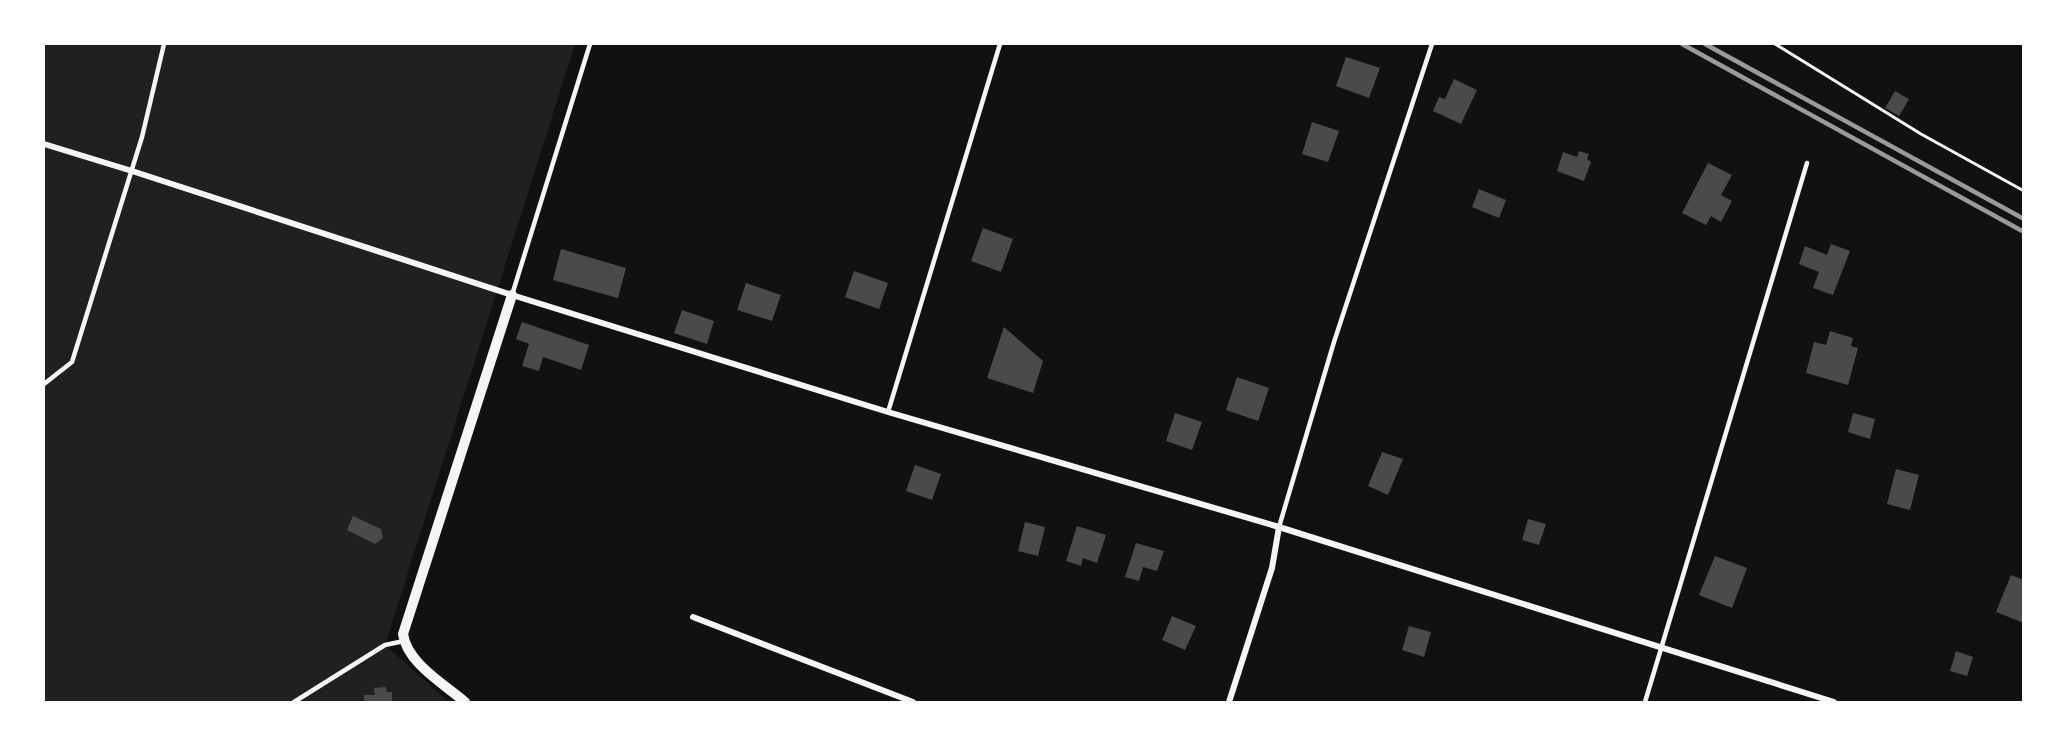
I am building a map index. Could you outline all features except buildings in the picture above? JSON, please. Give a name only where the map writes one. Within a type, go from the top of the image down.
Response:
[{"type":"street","points":[[44,144],[512,295],[888,412],[1279,527],[1834,702]]},
{"type":"street","points":[[465,702],[413,658],[403,634],[512,295]]},
{"type":"street","points":[[1229,702],[1272,567],[1279,527]]},
{"type":"street","points":[[693,617],[913,702]]},
{"type":"lane","points":[[44,384],[72,362],[142,137],[164,44]]},
{"type":"lane","points":[[512,295],[590,44]]},
{"type":"lane","points":[[888,412],[1000,44]]},
{"type":"lane","points":[[1279,527],[1334,342],[1432,44]]},
{"type":"lane","points":[[1645,702],[1807,163]]},
{"type":"lane","points":[[294,702],[385,645],[404,641]]},
{"type":"path","points":[[1775,44],[1921,134],[2024,191]]},
{"type":"shaded area","points":[[44,44],[575,44],[385,645],[449,702],[44,702]]},
{"type":"railway","points":[[1682,44],[2024,232]]},
{"type":"railway","points":[[1705,44],[2024,219]]}]
